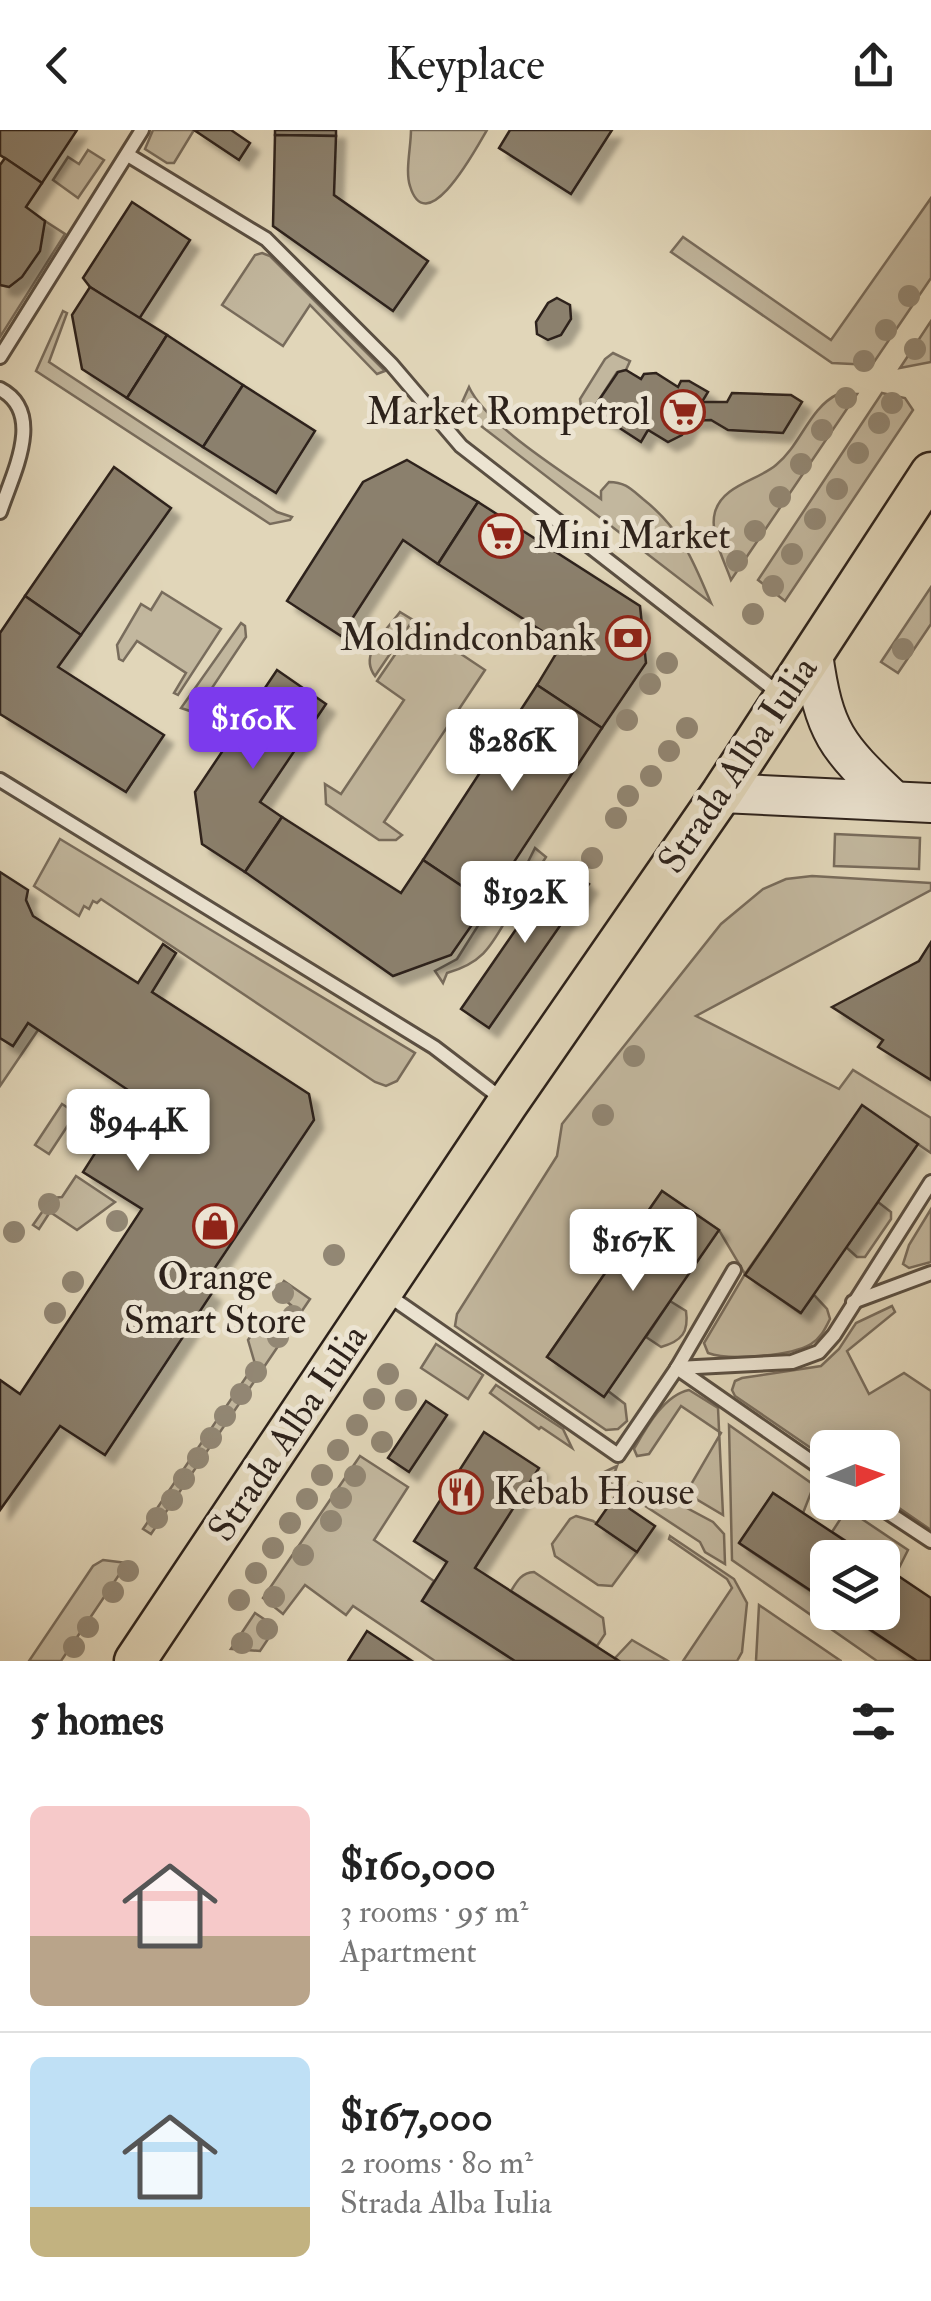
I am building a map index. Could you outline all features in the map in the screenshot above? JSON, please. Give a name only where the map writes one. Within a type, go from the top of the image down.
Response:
[{"type":"main road","name":"Strada Alba Iulia","points":[[135,1661],[508,1104],[722,793],[931,473]]},
{"type":"main road","points":[[813,654],[820,700],[832,732],[849,758],[893,800]]},
{"type":"main road","points":[[722,793],[931,802]]},
{"type":"lane","points":[[0,357],[142,130]]},
{"type":"lane","points":[[128,155],[266,239],[392,364],[461,446],[784,697]]},
{"type":"lane","points":[[0,389],[20,406],[24,422],[23,438],[0,512]]},
{"type":"lane","points":[[0,780],[434,1047],[508,1104]]},
{"type":"lane","points":[[677,1368],[792,1362],[819,1352],[834,1335],[931,1182]]},
{"type":"lane","points":[[383,1291],[618,1455],[677,1368],[734,1270]]},
{"type":"lane","points":[[854,1302],[931,1273]]},
{"type":"lane","points":[[677,1368],[810,1460]]},
{"type":"lane","points":[[899,1520],[931,1541]]},
{"type":"shaded area","points":[[153,130],[194,130],[174,163],[167,163],[145,149]]},
{"type":"shaded area","points":[[411,130],[487,130],[452,184],[428,203],[418,200],[410,186]]},
{"type":"shaded area","points":[[88,150],[104,160],[78,198],[53,180],[68,157],[79,164]]},
{"type":"shaded area","points":[[931,198],[931,278],[872,365],[832,363],[671,252],[683,237],[831,340]]},
{"type":"shaded area","points":[[45,221],[65,234],[0,337],[0,285],[9,287],[29,265]]},
{"type":"shaded area","points":[[255,255],[270,256],[385,371],[377,374],[310,305],[283,346],[222,305]]},
{"type":"shaded area","points":[[63,311],[67,313],[49,362],[277,512],[292,517],[290,520],[270,524],[36,371]]},
{"type":"shaded area","points":[[931,321],[931,362],[900,368]]},
{"type":"shaded area","points":[[613,353],[630,361],[626,370],[617,372],[595,406],[602,417],[598,421],[581,407],[580,399],[605,359]]},
{"type":"shaded area","points":[[469,387],[478,402],[509,433],[601,499],[601,491],[609,482],[619,483],[656,510],[684,546],[711,603],[459,409]]},
{"type":"shaded area","points":[[882,393],[905,398],[913,410],[785,601],[758,580]]},
{"type":"shaded area","points":[[838,394],[857,394],[731,580],[714,529],[719,503],[733,489],[768,471],[785,457],[812,417]]},
{"type":"shaded area","points":[[931,587],[931,624],[898,673],[881,662]]},
{"type":"shaded area","points":[[162,592],[221,629],[178,695],[174,693],[186,673],[137,641],[123,661],[119,659],[117,645],[141,604],[151,610]]},
{"type":"shaded area","points":[[400,612],[413,620],[375,676],[371,668],[372,651]]},
{"type":"shaded area","points":[[241,623],[246,637],[206,697],[190,711],[181,708]]},
{"type":"shaded area","points":[[416,624],[485,670],[384,822],[402,835],[396,840],[379,840],[326,804],[325,784],[341,794],[404,700],[377,681]]},
{"type":"shaded area","points":[[835,834],[920,838],[919,869],[834,866]]},
{"type":"shaded area","points":[[60,839],[415,1053],[397,1081],[386,1086],[375,1082],[101,899],[93,901],[89,909],[84,906],[79,916],[34,886]]},
{"type":"shaded area","points":[[535,848],[546,857],[521,897],[508,887],[522,874]]},
{"type":"shaded area","points":[[812,876],[931,883],[931,890],[696,1016],[839,1089],[853,1070],[931,1118],[931,1153],[862,1106],[745,1274],[719,1230],[662,1191],[547,1357],[603,1396],[608,1391],[625,1404],[627,1421],[618,1429],[606,1430],[455,1326],[457,1314],[557,1156],[562,1124],[721,924],[763,889],[786,879]]},
{"type":"shaded area","points":[[504,898],[515,905],[495,939],[472,962],[447,973],[443,983],[435,971],[457,959],[479,924],[485,925],[494,918]]},
{"type":"shaded area","points":[[28,1023],[38,1030],[0,1086],[0,1038],[13,1046]]},
{"type":"shaded area","points":[[62,1104],[76,1113],[49,1154],[35,1145]]},
{"type":"shaded area","points":[[76,1176],[115,1202],[77,1230],[50,1212],[39,1229],[33,1225],[52,1198],[62,1197]]},
{"type":"shaded area","points":[[878,1202],[891,1212],[891,1219],[865,1257],[857,1257],[846,1247]]},
{"type":"shaded area","points":[[931,1209],[931,1262],[909,1268],[903,1264],[909,1245]]},
{"type":"shaded area","points":[[745,1274],[800,1313],[814,1295],[827,1309],[830,1319],[820,1336],[802,1348],[775,1354],[730,1357],[708,1353],[704,1343]]},
{"type":"shaded area","points":[[284,1281],[310,1299],[151,1534],[143,1529],[255,1364],[248,1340],[264,1316],[277,1325],[291,1305],[276,1293]]},
{"type":"shaded area","points":[[670,1301],[686,1311],[686,1325],[679,1339],[661,1347],[646,1337]]},
{"type":"shaded area","points":[[892,1306],[895,1312],[847,1351],[869,1394],[904,1373],[931,1391],[931,1530],[900,1509],[900,1430],[810,1430],[810,1447],[735,1396],[732,1390],[735,1381],[742,1378],[821,1366],[839,1349],[856,1323]]},
{"type":"shaded area","points":[[436,1344],[483,1375],[468,1399],[421,1368]]},
{"type":"shaded area","points":[[496,1385],[563,1429],[572,1448],[490,1393]]},
{"type":"shaded area","points":[[689,1390],[718,1408],[719,1432],[681,1406],[649,1454],[637,1456],[634,1449],[657,1414],[672,1398]]},
{"type":"shaded area","points":[[729,1425],[810,1482],[803,1513],[773,1493],[740,1544],[810,1591],[810,1614],[732,1560]]},
{"type":"shaded area","points":[[719,1436],[723,1515],[686,1493]]},
{"type":"shaded area","points":[[360,1456],[408,1487],[374,1540],[434,1581],[422,1601],[515,1661],[435,1661],[353,1606],[346,1615],[305,1585],[283,1614],[263,1598]]},
{"type":"shaded area","points":[[617,1466],[613,1477],[633,1490],[638,1482],[713,1522],[724,1534],[725,1564],[705,1552],[700,1542],[598,1475]]},
{"type":"shaded area","points":[[576,1516],[593,1521],[637,1552],[612,1586],[598,1585],[555,1556],[552,1544]]},
{"type":"shaded area","points":[[840,1520],[863,1520],[893,1540],[844,1540],[832,1532]]},
{"type":"shaded area","points":[[670,1536],[734,1579],[747,1603],[742,1652],[737,1661],[683,1661],[732,1588],[727,1579]]},
{"type":"shaded area","points":[[900,1545],[908,1550],[900,1566]]},
{"type":"shaded area","points":[[103,1560],[127,1563],[61,1661],[29,1661],[93,1566]]},
{"type":"shaded area","points":[[534,1572],[603,1618],[605,1634],[597,1646],[511,1591],[523,1576]]},
{"type":"shaded area","points":[[759,1605],[841,1661],[756,1661]]},
{"type":"shaded area","points":[[255,1613],[276,1627],[260,1651],[231,1649]]},
{"type":"shaded area","points":[[832,1630],[870,1630],[917,1661],[877,1661]]},
{"type":"shaded area","points":[[632,1640],[668,1661],[615,1658]]},
{"type":"building","points":[[0,130],[77,130],[42,183],[0,155]]},
{"type":"building","points":[[194,130],[231,130],[250,143],[239,160]]},
{"type":"building","points":[[275,130],[336,130],[336,136],[275,135]]},
{"type":"building","points":[[510,130],[612,130],[571,194],[499,148]]},
{"type":"building","points":[[275,135],[336,136],[334,195],[428,261],[393,311],[273,226]]},
{"type":"building","points":[[5,158],[42,183],[26,207],[45,221],[40,251],[22,277],[9,287],[0,285],[0,165]]},
{"type":"building","points":[[132,202],[190,240],[139,319],[90,287],[83,278]]},
{"type":"building","points":[[90,287],[167,335],[127,398],[82,369],[72,315]]},
{"type":"building","points":[[557,298],[570,305],[571,319],[561,335],[548,340],[537,334],[536,322],[548,303]]},
{"type":"building","points":[[167,335],[243,385],[203,447],[127,398]]},
{"type":"building","points":[[626,370],[641,379],[644,374],[656,373],[678,387],[681,381],[689,381],[708,392],[682,435],[668,442],[648,430],[641,442],[598,414],[595,406],[618,372]]},
{"type":"building","points":[[243,385],[315,431],[276,493],[203,447]]},
{"type":"building","points":[[732,393],[791,395],[802,402],[783,433],[728,430],[711,420],[691,421],[702,402],[727,402]]},
{"type":"building","points":[[407,460],[478,502],[438,564],[403,540],[341,636],[287,601],[363,482]]},
{"type":"building","points":[[114,467],[171,508],[81,635],[25,596]]},
{"type":"building","points":[[478,502],[640,606],[646,663],[602,728],[537,685],[562,644],[438,564]]},
{"type":"building","points":[[25,596],[81,635],[58,667],[164,735],[126,792],[0,714],[0,633]]},
{"type":"building","points":[[277,670],[326,704],[260,802],[282,817],[245,872],[202,844],[195,792]]},
{"type":"building","points":[[537,685],[602,728],[487,903],[423,860]]},
{"type":"building","points":[[282,817],[401,893],[423,860],[487,903],[451,955],[393,976],[245,872]]},
{"type":"building","points":[[561,864],[589,884],[489,1028],[461,1009]]},
{"type":"building","points":[[0,872],[28,890],[26,900],[33,916],[138,983],[163,944],[176,953],[152,992],[309,1094],[314,1120],[202,1287],[212,1293],[105,1455],[60,1426],[0,1510],[0,1380],[20,1394],[142,1209],[83,1172],[106,1136],[89,1126],[106,1098],[124,1109],[134,1094],[28,1023],[13,1046],[0,1038]]},
{"type":"building","points":[[931,942],[931,1080],[878,1047],[883,1040],[832,1007],[919,961]]},
{"type":"building","points":[[862,1105],[918,1144],[801,1313],[745,1275]]},
{"type":"building","points":[[662,1191],[719,1230],[604,1397],[547,1357]]},
{"type":"building","points":[[426,1401],[447,1415],[409,1472],[388,1458]]},
{"type":"building","points":[[484,1432],[539,1468],[475,1568],[619,1661],[515,1661],[422,1601],[447,1562],[414,1541]]},
{"type":"building","points":[[773,1493],[844,1540],[810,1540],[810,1590],[739,1543]]},
{"type":"building","points":[[614,1498],[655,1526],[637,1552],[596,1524]]},
{"type":"building","points":[[900,1577],[931,1598],[931,1661],[917,1661],[871,1630],[900,1630]]},
{"type":"building","points":[[367,1631],[412,1661],[348,1661]]},
{"type":"place","name":"Market Rompetrol","points":[[683,412]]},
{"type":"place","name":"Mini Market","points":[[501,536]]},
{"type":"place","name":"Moldindconbank","points":[[628,638]]},
{"type":"place","name":"Orange Smart Store","points":[[215,1226]]},
{"type":"place","name":"Kebab House","points":[[461,1492]]}]
